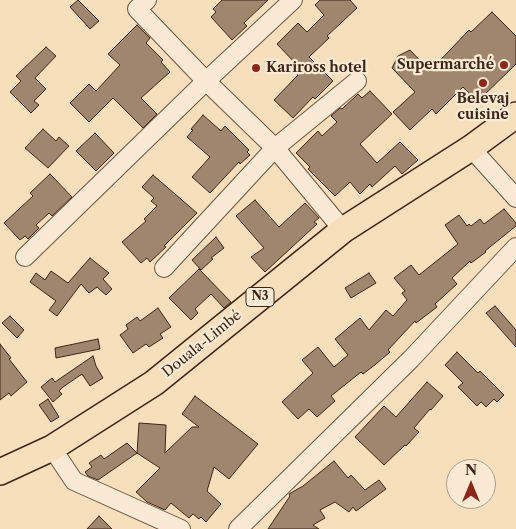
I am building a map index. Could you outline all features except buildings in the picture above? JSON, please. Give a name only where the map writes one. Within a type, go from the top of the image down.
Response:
[{"type":"highway","name":"Douala-Limbé","points":[[0,472],[52,448],[154,383],[343,230],[471,148],[516,115]]},
{"type":"street","points":[[25,256],[206,81],[293,0]]},
{"type":"street","points":[[137,3],[206,81],[275,148],[343,230]]},
{"type":"street","points":[[164,268],[275,148],[357,81]]},
{"type":"street","points":[[471,148],[516,198]]},
{"type":"street","points":[[238,529],[411,359],[516,247]]},
{"type":"street","points":[[52,448],[74,481],[181,529]]},
{"type":"place","name":"Supermarché","points":[[504,65]]},
{"type":"place","name":"Kariross hotel","points":[[256,68]]},
{"type":"place","name":"Belevaj cuisine","points":[[483,83]]}]
